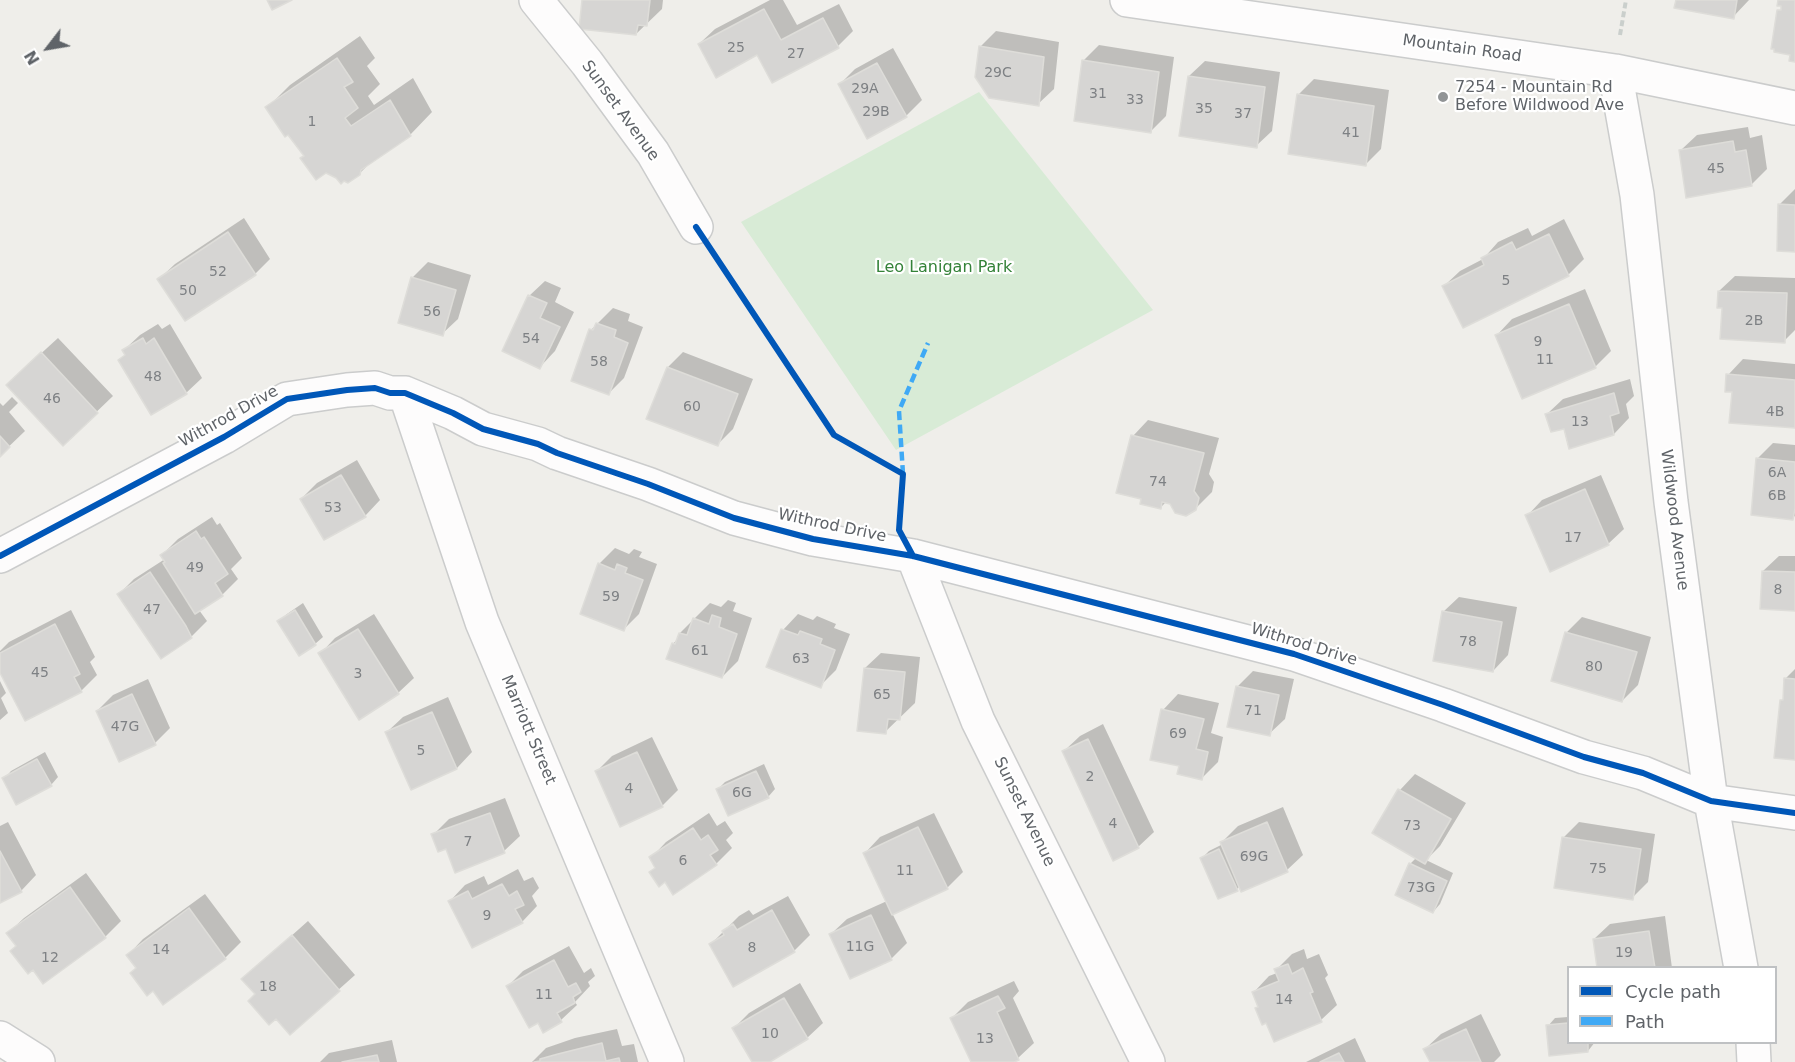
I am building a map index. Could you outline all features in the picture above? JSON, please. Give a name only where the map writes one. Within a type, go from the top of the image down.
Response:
[{"type":"street","name":"Sunset Avenue","points":[[536,0],[587,63],[653,153],[696,227]]},
{"type":"street","name":"Mountain Road","points":[[1127,0],[1615,71],[1795,108]]},
{"type":"street","name":"Wildwood Avenue","points":[[1615,71],[1637,195],[1671,502],[1711,801],[1741,966]]},
{"type":"street","name":"Withrod Drive","points":[[0,556],[224,437],[287,399],[375,388],[390,393],[405,393],[453,413],[483,429],[538,444],[734,518],[813,539],[914,556],[1294,654],[1443,705],[1584,757],[1643,773],[1711,801],[1795,813]]},
{"type":"street","name":"Marriott Street","points":[[405,393],[482,622],[667,1062]]},
{"type":"street","name":"Sunset Avenue","points":[[914,556],[978,721],[1148,1062]]},
{"type":"street","points":[[0,1038],[38,1062]]},
{"type":"street","points":[[1753,1044],[1754,1062]]},
{"type":"green space","name":"Leo Lanigan Park","points":[[979,92],[1153,310],[896,450],[741,222]]},
{"type":"building","points":[[267,0],[292,0],[272,10]]},
{"type":"building","points":[[582,0],[650,0],[647,26],[638,25],[636,35],[579,29]]},
{"type":"building","points":[[1676,0],[1737,0],[1734,19],[1674,8]]},
{"type":"building","points":[[1778,0],[1795,0],[1795,62],[1789,61],[1790,55],[1774,52],[1774,49],[1771,49],[1777,10],[1781,10],[1781,6],[1777,6]]},
{"type":"building","points":[[764,9],[781,40],[823,18],[839,48],[772,83],[757,55],[716,78],[698,44]]},
{"type":"building","points":[[979,46],[1044,57],[1039,106],[989,98],[975,77]]},
{"type":"building","points":[[337,58],[353,82],[344,87],[358,108],[345,118],[351,126],[390,100],[411,136],[361,170],[360,175],[348,183],[344,181],[341,184],[336,178],[326,173],[316,180],[300,158],[304,156],[288,135],[285,137],[265,107]]},
{"type":"building","points":[[1082,60],[1159,72],[1151,133],[1074,121]]},
{"type":"building","points":[[877,63],[907,117],[867,139],[838,84]]},
{"type":"building","points":[[1188,76],[1265,87],[1257,148],[1179,136]]},
{"type":"building","points":[[1297,94],[1374,106],[1366,166],[1288,154]]},
{"type":"building","points":[[1733,141],[1735,152],[1746,150],[1752,186],[1686,198],[1679,150]]},
{"type":"building","points":[[1778,204],[1795,205],[1795,252],[1777,251]]},
{"type":"building","points":[[228,232],[256,275],[185,321],[157,279]]},
{"type":"building","points":[[1549,234],[1569,276],[1463,328],[1442,286],[1484,265],[1481,258],[1512,242],[1516,250]]},
{"type":"building","points":[[411,277],[456,290],[443,336],[398,323]]},
{"type":"building","points":[[1718,291],[1787,293],[1785,343],[1720,339],[1722,308],[1717,308]]},
{"type":"building","points":[[528,295],[547,303],[540,318],[560,327],[540,369],[502,351]]},
{"type":"building","points":[[1569,304],[1596,368],[1522,399],[1495,335]]},
{"type":"building","points":[[596,323],[616,330],[614,337],[628,343],[609,395],[571,381],[589,329],[593,330]]},
{"type":"building","points":[[143,338],[146,344],[154,338],[187,394],[151,415],[118,360],[125,355],[122,350]]},
{"type":"building","points":[[41,352],[98,413],[63,446],[6,385]]},
{"type":"building","points":[[667,367],[738,394],[718,446],[646,419]]},
{"type":"building","points":[[1726,374],[1795,380],[1795,428],[1729,423],[1732,392],[1725,392]]},
{"type":"building","points":[[1614,393],[1619,413],[1610,416],[1614,435],[1569,449],[1564,429],[1551,432],[1545,414]]},
{"type":"building","points":[[1131,435],[1204,453],[1194,491],[1199,498],[1196,510],[1186,516],[1175,513],[1170,504],[1162,502],[1161,509],[1140,504],[1141,499],[1116,493]]},
{"type":"building","points":[[0,436],[10,447],[0,457]]},
{"type":"building","points":[[1756,458],[1795,462],[1793,520],[1751,515]]},
{"type":"building","points":[[341,475],[366,517],[324,540],[300,499]]},
{"type":"building","points":[[1585,489],[1609,545],[1550,572],[1525,515]]},
{"type":"building","points":[[196,531],[201,539],[204,537],[228,574],[215,583],[223,596],[195,614],[160,555]]},
{"type":"building","points":[[598,563],[615,570],[617,564],[627,568],[625,573],[643,580],[624,631],[580,614]]},
{"type":"building","points":[[1762,571],[1795,572],[1795,611],[1760,609]]},
{"type":"building","points":[[150,572],[192,638],[161,659],[117,594]]},
{"type":"building","points":[[295,610],[316,645],[299,656],[277,621]]},
{"type":"building","points":[[1442,611],[1502,622],[1493,672],[1433,661]]},
{"type":"building","points":[[712,615],[721,618],[719,627],[737,634],[722,678],[666,659],[679,633],[687,635],[693,618],[709,624]]},
{"type":"building","points":[[55,624],[80,674],[74,677],[82,692],[25,721],[0,673],[0,653]]},
{"type":"building","points":[[358,629],[399,694],[359,720],[318,653]]},
{"type":"building","points":[[781,629],[798,635],[800,631],[822,639],[820,644],[835,650],[821,688],[766,667]]},
{"type":"building","points":[[1565,632],[1637,652],[1622,702],[1551,681]]},
{"type":"building","points":[[864,668],[905,672],[900,720],[888,719],[886,734],[857,731]]},
{"type":"building","points":[[1784,678],[1795,679],[1795,760],[1774,758]]},
{"type":"building","points":[[1236,686],[1279,695],[1270,736],[1227,727]]},
{"type":"building","points":[[132,694],[156,745],[119,762],[96,711]]},
{"type":"building","points":[[1161,709],[1204,719],[1196,749],[1208,752],[1202,780],[1177,774],[1179,766],[1150,760]]},
{"type":"building","points":[[432,712],[457,769],[411,790],[385,732]]},
{"type":"building","points":[[1088,739],[1139,848],[1113,861],[1062,751]]},
{"type":"building","points":[[637,752],[663,807],[620,827],[595,771]]},
{"type":"building","points":[[37,759],[52,786],[16,805],[2,778]]},
{"type":"building","points":[[756,771],[769,798],[728,816],[716,789]]},
{"type":"building","points":[[1398,789],[1451,819],[1425,864],[1372,833]]},
{"type":"building","points":[[490,813],[505,853],[455,873],[446,849],[438,852],[431,834]]},
{"type":"building","points":[[1267,822],[1288,872],[1241,892],[1220,842]]},
{"type":"building","points":[[918,827],[948,889],[892,915],[863,853]]},
{"type":"building","points":[[693,828],[701,840],[708,835],[718,850],[710,855],[717,865],[673,895],[665,882],[659,887],[649,872],[655,868],[649,857]]},
{"type":"building","points":[[1562,837],[1641,849],[1633,900],[1554,888]]},
{"type":"building","points":[[1219,849],[1238,891],[1218,899],[1200,858]]},
{"type":"building","points":[[0,851],[22,892],[0,903]]},
{"type":"building","points":[[1409,863],[1447,881],[1433,913],[1395,895]]},
{"type":"building","points":[[502,884],[509,896],[517,891],[524,905],[515,909],[523,923],[472,948],[448,901],[468,891],[472,899]]},
{"type":"building","points":[[70,887],[106,938],[43,984],[33,970],[28,974],[10,951],[16,946],[6,933]]},
{"type":"building","points":[[189,908],[226,959],[163,1005],[153,991],[147,996],[130,973],[136,968],[126,955]]},
{"type":"building","points":[[772,910],[795,952],[733,987],[709,944],[724,935],[722,931],[733,924],[737,930]]},
{"type":"building","points":[[871,915],[892,960],[850,979],[829,934]]},
{"type":"building","points":[[1649,931],[1655,966],[1597,966],[1593,939]]},
{"type":"building","points":[[292,935],[340,991],[290,1035],[276,1019],[269,1025],[248,1001],[255,994],[241,979]]},
{"type":"building","points":[[554,960],[568,987],[576,983],[581,992],[573,997],[575,1003],[557,1013],[562,1022],[543,1033],[538,1023],[529,1028],[506,986]]},
{"type":"building","points":[[1288,964],[1292,974],[1303,968],[1322,1022],[1274,1042],[1266,1023],[1262,1025],[1252,992],[1279,981],[1274,969]]},
{"type":"building","points":[[998,996],[1005,1008],[997,1012],[1019,1060],[971,1062],[950,1018]]},
{"type":"building","points":[[784,998],[808,1039],[770,1062],[752,1062],[732,1028]]},
{"type":"building","points":[[1567,1023],[1567,1044],[1588,1044],[1588,1052],[1549,1056],[1546,1025]]},
{"type":"building","points":[[1466,1029],[1481,1062],[1430,1062],[1423,1049]]},
{"type":"building","points":[[602,1043],[606,1061],[619,1058],[620,1062],[534,1062],[540,1059]]},
{"type":"building","points":[[1339,1053],[1344,1062],[1320,1062]]},
{"type":"building","points":[[377,1055],[379,1062],[342,1062]]},
{"type":"marked path","points":[[903,474],[899,411],[928,343]]},
{"type":"cycle path","points":[[696,227],[834,435],[903,474],[899,530],[913,556]]},
{"type":"cycle path","points":[[0,556],[224,437],[287,399],[375,388],[390,393],[405,393],[453,413],[483,429],[538,444],[734,518],[813,539],[913,556],[1294,654],[1443,705],[1584,757],[1643,773],[1711,801],[1795,813]]},
{"type":"place","name":"7254 - Mountain Rd Before Wildwood Ave","points":[[1443,97]]}]
